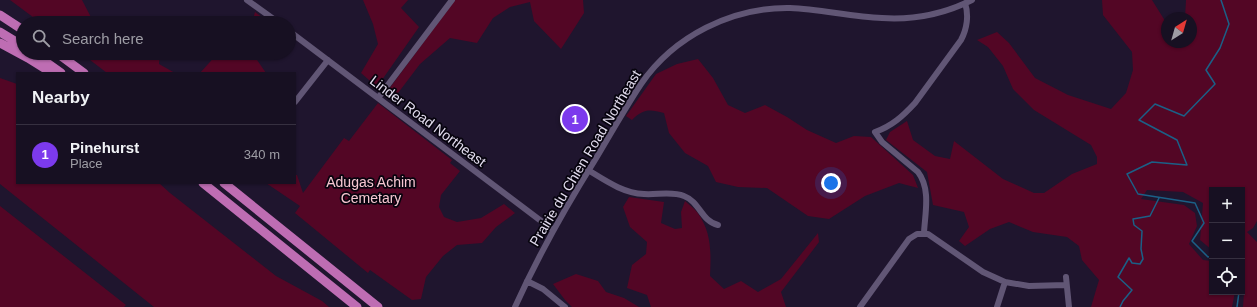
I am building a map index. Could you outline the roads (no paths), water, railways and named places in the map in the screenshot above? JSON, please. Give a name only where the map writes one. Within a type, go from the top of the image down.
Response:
[{"type":"highway","points":[[0,16],[16,26]]},
{"type":"highway","points":[[0,32],[16,42]]},
{"type":"highway","points":[[0,44],[16,52]]},
{"type":"highway","points":[[31,60],[50,72]]},
{"type":"highway","points":[[43,60],[60,72]]},
{"type":"highway","points":[[66,60],[83,72]]},
{"type":"highway","points":[[204,184],[357,307]]},
{"type":"highway","points":[[225,184],[378,307]]},
{"type":"street","points":[[247,0],[269,16]]},
{"type":"street","points":[[378,98],[452,0]]},
{"type":"street","name":"Prairie du Chien Road Northeast","points":[[515,307],[553,230],[588,170],[647,77],[659,62],[690,37],[713,24],[743,14],[770,9],[805,9],[875,18],[900,18],[927,15],[965,4],[972,0]]},
{"type":"street","points":[[924,233],[926,188],[922,176],[882,142],[876,132],[895,123],[906,113],[961,40],[966,30],[967,19],[965,4]]},
{"type":"street","name":"Linder Road Northeast","points":[[296,36],[553,230]]},
{"type":"street","points":[[296,101],[328,60]]},
{"type":"street","points":[[588,170],[613,186],[630,192],[647,194],[674,193],[686,196],[696,203],[709,221],[718,224]]},
{"type":"street","points":[[860,307],[909,239],[917,234],[924,233],[933,236],[983,272],[1005,282],[1029,286],[1066,285]]},
{"type":"street","points":[[1066,277],[1068,307]]},
{"type":"street","points":[[527,281],[543,289],[565,307]]},
{"type":"street","points":[[997,307],[1005,282]]},
{"type":"waterway","points":[[1209,257],[1192,241],[1204,223],[1195,203],[1138,194],[1127,174],[1152,162],[1187,165],[1177,140],[1139,120],[1155,104],[1184,116],[1215,84],[1206,70],[1220,48],[1229,24],[1221,0]]},
{"type":"waterway","points":[[1120,307],[1132,290],[1118,277],[1129,258],[1132,263],[1140,264],[1143,259],[1141,249],[1142,231],[1134,225],[1133,219],[1150,216],[1159,198]]},
{"type":"waterway","points":[[1237,307],[1239,295]]},
{"type":"place","name":"Pinehurst","points":[[575,119]]},
{"type":"park label","name":"Adugas Achim Cemetary","points":[[371,190]]}]
